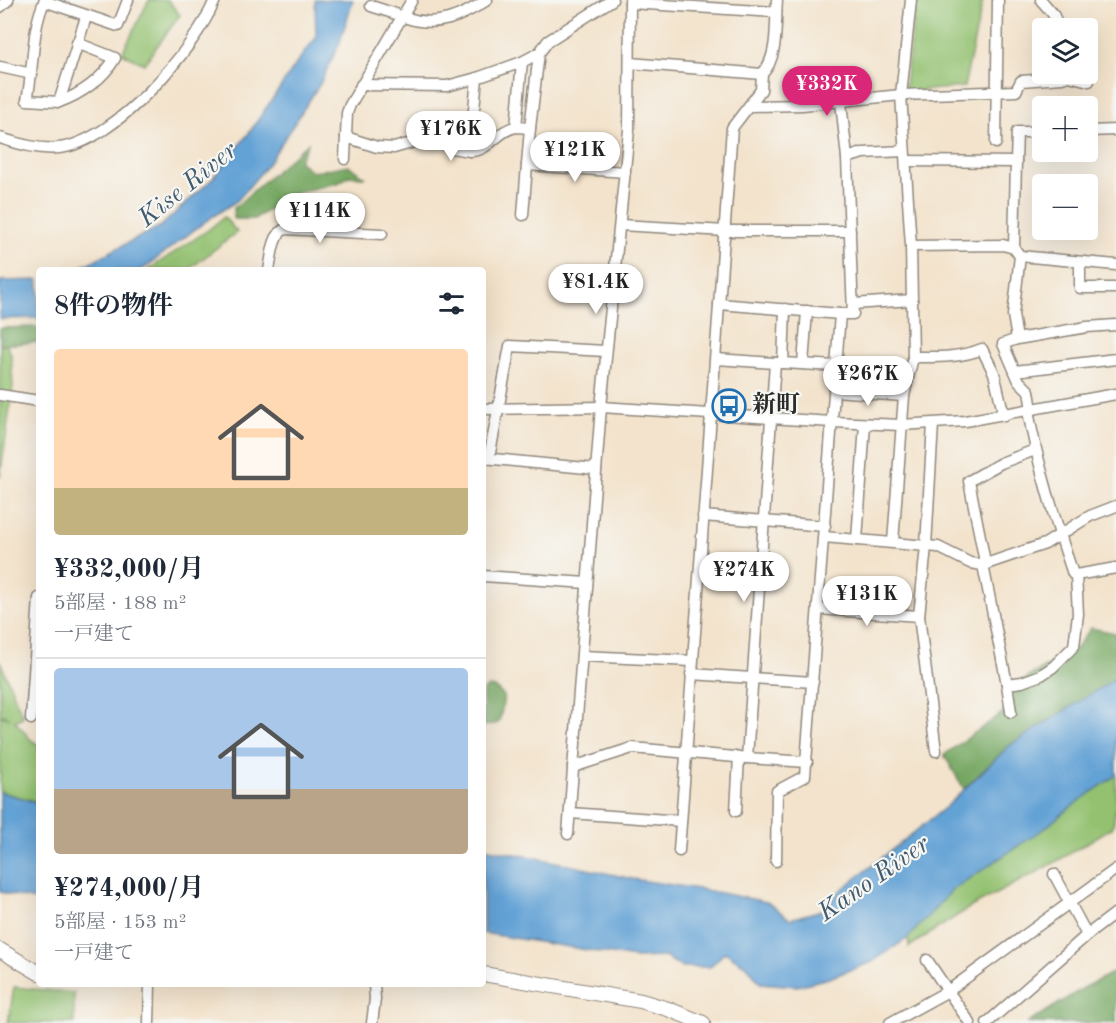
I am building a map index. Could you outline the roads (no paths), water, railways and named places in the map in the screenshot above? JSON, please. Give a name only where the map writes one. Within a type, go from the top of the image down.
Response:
[{"type":"main road","points":[[0,950],[36,971]]},
{"type":"main road","points":[[486,975],[640,1001],[703,1023]]},
{"type":"street","points":[[0,7],[8,0]]},
{"type":"street","points":[[77,43],[115,58],[110,68],[75,97],[59,102],[27,100],[38,14],[44,1],[118,26],[128,0]]},
{"type":"street","points":[[0,138],[33,147],[60,148],[87,140],[123,116],[171,68],[198,31],[215,0]]},
{"type":"street","points":[[345,159],[347,113],[361,85],[412,0]]},
{"type":"street","points":[[370,6],[426,22],[442,22],[487,0]]},
{"type":"street","points":[[361,85],[447,86],[477,78],[522,62],[539,53],[548,41],[612,0]]},
{"type":"street","points":[[679,851],[732,128],[761,90],[762,74],[773,53],[777,0]]},
{"type":"street","points":[[893,542],[904,396],[913,357],[911,246],[901,96],[911,0]]},
{"type":"street","points":[[996,143],[998,0]]},
{"type":"street","points":[[1041,0],[1055,18]]},
{"type":"street","points":[[568,834],[601,407],[629,130],[630,2],[776,12]]},
{"type":"street","points":[[59,102],[86,16]]},
{"type":"street","points":[[524,215],[530,128],[539,53]]},
{"type":"street","points":[[516,127],[522,62]]},
{"type":"street","points":[[630,63],[762,74]]},
{"type":"street","points":[[0,67],[32,74]]},
{"type":"street","points":[[470,151],[477,78]]},
{"type":"street","points":[[750,106],[1016,91],[1021,81],[1032,80]]},
{"type":"street","points":[[719,304],[853,314],[847,158],[842,102]]},
{"type":"street","points":[[346,137],[377,147],[394,148],[425,139],[439,140],[452,148],[470,151],[487,147],[502,133],[516,127],[530,128]]},
{"type":"street","points":[[1098,131],[1116,130]]},
{"type":"street","points":[[1017,339],[1013,315],[1017,252],[1017,132],[1032,132]]},
{"type":"street","points":[[847,158],[863,153],[1016,162]]},
{"type":"street","points":[[527,165],[625,172]]},
{"type":"street","points":[[620,225],[726,231],[850,231]]},
{"type":"street","points":[[270,267],[277,237],[280,231],[285,229],[382,234]]},
{"type":"street","points":[[911,246],[1003,245],[1017,252],[1116,265]]},
{"type":"street","points":[[1080,262],[1080,288],[1116,288]]},
{"type":"street","points":[[853,304],[912,300]]},
{"type":"street","points":[[736,811],[753,678],[772,418],[785,309]]},
{"type":"street","points":[[803,364],[807,311]]},
{"type":"street","points":[[776,861],[777,791],[805,776],[807,762],[840,314]]},
{"type":"street","points":[[1007,684],[1041,675],[1053,667],[1074,646],[1078,614],[1076,575],[1073,574],[1060,535],[1035,450],[1029,391],[1018,381],[1003,344],[1017,339],[1087,327],[1116,325]]},
{"type":"street","points":[[596,469],[486,458],[499,409],[510,346],[606,351]]},
{"type":"street","points":[[913,357],[950,357],[971,354],[982,349],[994,373],[1004,416]]},
{"type":"street","points":[[716,359],[836,366]]},
{"type":"street","points":[[1015,372],[1116,359]]},
{"type":"street","points":[[835,391],[904,396]]},
{"type":"street","points":[[486,410],[601,407],[712,416],[901,425],[1004,416],[1116,394]]},
{"type":"street","points":[[2,396],[36,401]]},
{"type":"street","points":[[857,540],[865,424]]},
{"type":"street","points":[[933,424],[926,546],[919,616],[936,751]]},
{"type":"street","points":[[1011,712],[969,481],[993,466],[1035,450]]},
{"type":"street","points":[[703,516],[764,520],[824,531],[857,540],[939,547],[970,563],[983,565],[1045,544],[1090,516],[1116,506]]},
{"type":"street","points":[[1076,575],[1116,568]]},
{"type":"street","points":[[486,576],[587,583]]},
{"type":"street","points":[[818,609],[919,616]]},
{"type":"street","points":[[582,656],[692,661]]},
{"type":"street","points":[[31,719],[36,661]]},
{"type":"street","points":[[691,674],[813,682]]},
{"type":"street","points":[[573,767],[632,748],[807,762]]},
{"type":"street","points":[[570,813],[681,821]]},
{"type":"street","points":[[890,1023],[948,991],[1116,870]]},
{"type":"street","points":[[1054,874],[1087,935]]},
{"type":"street","points":[[987,1023],[1087,935],[1116,914]]},
{"type":"street","points":[[927,960],[970,1023]]},
{"type":"street","points":[[149,1023],[150,987]]},
{"type":"street","points":[[372,1023],[374,987]]},
{"type":"water","points":[[315,0],[353,0],[340,42],[320,84],[268,164],[238,200],[206,221],[146,267],[81,267],[161,226],[211,180],[249,133],[316,38]]},
{"type":"water","points":[[36,280],[36,318],[0,319],[0,281]]},
{"type":"water","name":"Kano River","points":[[1116,678],[1116,775],[1045,828],[952,890],[908,938],[872,962],[829,978],[797,986],[760,983],[748,967],[725,952],[710,967],[682,967],[665,957],[635,958],[486,933],[486,849],[633,879],[767,902],[790,919],[822,910],[841,890],[946,807],[1009,746]]},
{"type":"water","points":[[0,792],[36,802],[36,900],[0,892]]},
{"type":"place","name":"新町","points":[[729,406]]},
{"type":"water label","name":"Kise River","points":[[188,185]]}]
